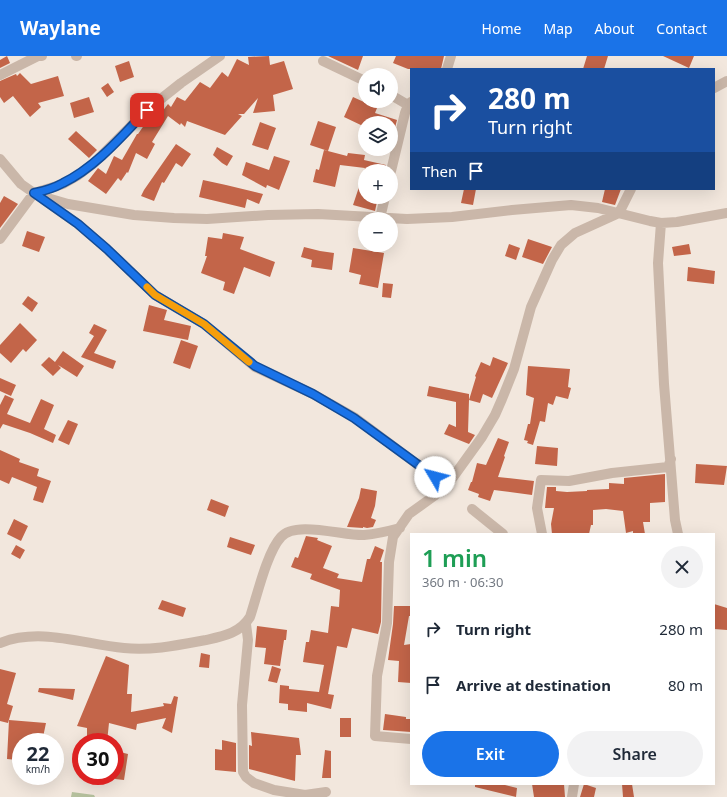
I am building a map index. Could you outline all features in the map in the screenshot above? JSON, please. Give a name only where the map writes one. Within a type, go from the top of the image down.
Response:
[{"type":"street","points":[[0,75],[38,56],[42,56]]},
{"type":"street","points":[[0,239],[34,193],[62,184],[77,176],[93,164],[147,110],[181,83],[220,56]]},
{"type":"street","points":[[447,68],[451,56]]},
{"type":"street","points":[[323,61],[358,78]]},
{"type":"street","points":[[715,87],[727,81]]},
{"type":"street","points":[[393,164],[404,113],[409,103],[398,98]]},
{"type":"street","points":[[0,159],[21,184],[78,224],[107,249],[155,295],[204,324],[255,366],[313,394],[354,418],[445,485]]},
{"type":"street","points":[[410,739],[375,736],[377,676],[387,623],[389,562],[393,537],[409,514],[451,480],[482,436],[502,399],[514,369],[531,307],[552,260],[561,245],[575,233],[619,213],[630,190]]},
{"type":"street","points":[[34,193],[68,204],[134,215],[174,218],[207,219],[268,215],[318,214],[358,217]]},
{"type":"street","points":[[398,219],[452,217],[571,205],[598,208],[661,223],[677,222],[727,213]]},
{"type":"street","points":[[661,223],[658,263],[664,384],[675,520],[678,533]]},
{"type":"street","points":[[542,533],[537,508],[541,480],[568,481],[612,473],[668,467],[671,459]]},
{"type":"street","points":[[472,509],[502,533]]},
{"type":"street","points":[[0,643],[18,637],[35,636],[53,637],[123,648],[154,648],[224,636],[238,630],[246,624],[250,617],[271,552],[285,533],[293,530],[309,529],[364,535],[400,528]]},
{"type":"street","points":[[246,624],[248,640],[242,705],[243,772],[246,777],[254,783],[274,790],[305,795],[326,792]]},
{"type":"street","points":[[572,797],[574,785]]},
{"type":"green space","points":[[72,792],[94,795],[95,797],[71,797]]},
{"type":"building","points":[[7,56],[10,63],[0,68],[0,60]]},
{"type":"building","points":[[269,56],[270,65],[284,61],[293,89],[273,95],[275,111],[253,113],[258,98],[244,114],[238,114],[242,116],[225,135],[187,121],[185,127],[168,116],[152,142],[155,144],[147,159],[136,153],[128,173],[127,172],[121,181],[118,178],[106,194],[88,181],[98,168],[106,174],[114,156],[122,160],[137,134],[147,121],[152,125],[168,104],[171,107],[177,97],[185,101],[200,82],[210,88],[222,72],[228,77],[237,59],[249,65],[248,57]]},
{"type":"building","points":[[328,56],[363,56],[358,70]]},
{"type":"building","points":[[396,56],[444,56],[441,68],[408,69],[393,63]]},
{"type":"building","points":[[587,56],[608,56],[604,68],[583,68]]},
{"type":"building","points":[[663,56],[694,56],[689,68]]},
{"type":"building","points":[[129,61],[134,77],[120,82],[115,66]]},
{"type":"building","points":[[20,73],[31,84],[58,76],[64,96],[38,103],[41,107],[30,117],[13,96],[4,103],[0,97],[0,81],[16,74],[17,76]]},
{"type":"building","points":[[108,83],[114,92],[107,97],[101,88]]},
{"type":"building","points":[[89,97],[94,112],[74,118],[70,103]]},
{"type":"building","points":[[353,97],[358,99],[358,108],[377,108],[375,113],[384,116],[358,116],[358,124],[344,117]]},
{"type":"building","points":[[318,121],[336,127],[328,151],[310,145]]},
{"type":"building","points":[[260,122],[276,128],[268,150],[252,145]]},
{"type":"building","points":[[76,131],[97,150],[89,158],[68,139]]},
{"type":"building","points":[[176,144],[191,154],[182,167],[176,163],[164,183],[162,182],[154,201],[141,196],[144,190]]},
{"type":"building","points":[[217,147],[233,156],[227,166],[213,155]]},
{"type":"building","points":[[324,150],[347,156],[348,153],[358,154],[358,156],[365,156],[364,160],[382,164],[358,164],[358,167],[340,165],[335,187],[313,182],[316,169],[319,170]]},
{"type":"building","points":[[274,156],[290,161],[279,190],[267,185],[266,188],[242,175],[246,162],[269,170]]},
{"type":"building","points":[[203,180],[263,194],[259,204],[247,199],[245,208],[199,197]]},
{"type":"building","points":[[358,190],[358,204],[376,204],[375,211],[353,205]]},
{"type":"building","points":[[464,190],[476,190],[473,205],[461,203]]},
{"type":"building","points":[[605,190],[621,190],[615,205],[602,202]]},
{"type":"building","points":[[4,196],[18,204],[0,228],[0,203]]},
{"type":"building","points":[[27,231],[45,237],[39,252],[22,246]]},
{"type":"building","points":[[223,233],[244,237],[240,249],[275,262],[270,277],[244,267],[234,294],[223,290],[225,282],[201,273],[207,256],[205,256],[208,237],[222,239]]},
{"type":"building","points":[[528,239],[552,247],[543,264],[522,257]]},
{"type":"building","points":[[509,244],[520,248],[516,260],[505,256]]},
{"type":"building","points":[[689,244],[691,254],[674,256],[672,247]]},
{"type":"building","points":[[304,247],[334,253],[332,270],[311,267],[312,260],[301,257]]},
{"type":"building","points":[[353,248],[358,249],[358,252],[384,253],[378,288],[359,284],[361,275],[349,272]]},
{"type":"building","points":[[688,267],[715,271],[714,284],[687,281]]},
{"type":"building","points":[[383,283],[393,284],[391,298],[382,297]]},
{"type":"building","points":[[28,296],[38,303],[32,312],[22,304]]},
{"type":"building","points":[[149,305],[167,310],[164,320],[191,326],[188,340],[143,331]]},
{"type":"building","points":[[20,323],[37,340],[26,352],[23,349],[11,363],[0,353],[0,345]]},
{"type":"building","points":[[94,324],[107,330],[94,353],[116,361],[113,369],[81,357],[94,336],[89,333]]},
{"type":"building","points":[[181,340],[198,346],[190,369],[173,363]]},
{"type":"building","points":[[63,351],[84,366],[77,377],[58,365],[61,368],[53,376],[41,365],[49,357],[55,362]]},
{"type":"building","points":[[493,357],[508,363],[492,398],[483,394],[480,403],[469,400],[476,377],[475,376],[481,362],[490,366]]},
{"type":"building","points":[[528,366],[570,369],[568,387],[571,388],[568,399],[556,396],[553,405],[548,403],[545,422],[540,421],[533,445],[524,440],[528,424],[530,424],[534,398],[526,395]]},
{"type":"building","points":[[0,378],[16,385],[11,396],[0,391]]},
{"type":"building","points":[[429,386],[469,394],[468,432],[475,435],[469,444],[444,434],[449,424],[456,427],[456,402],[427,396]]},
{"type":"building","points":[[5,395],[14,399],[7,414],[30,423],[41,399],[54,405],[44,429],[56,435],[53,443],[3,424],[0,429],[0,405]]},
{"type":"building","points":[[68,420],[78,424],[69,445],[58,440]]},
{"type":"building","points":[[498,438],[509,442],[498,477],[534,481],[532,495],[494,490],[490,501],[478,497],[479,494],[468,490],[472,482],[477,463],[486,465]]},
{"type":"building","points":[[537,446],[558,448],[557,466],[535,464]]},
{"type":"building","points":[[0,450],[20,459],[19,462],[39,469],[37,476],[51,481],[43,503],[33,500],[37,487],[12,477],[9,484],[0,480]]},
{"type":"building","points":[[696,464],[727,466],[724,485],[695,483]]},
{"type":"building","points":[[665,474],[665,502],[650,503],[650,522],[643,522],[645,533],[633,533],[633,531],[626,533],[623,511],[606,509],[593,510],[593,525],[591,525],[589,533],[552,533],[551,524],[554,508],[545,508],[547,487],[556,487],[556,491],[567,492],[609,489],[609,483],[624,484],[624,478]]},
{"type":"building","points":[[361,488],[377,491],[375,506],[371,518],[376,520],[373,527],[347,527],[359,498]]},
{"type":"building","points":[[211,499],[229,506],[225,517],[207,510]]},
{"type":"building","points":[[14,519],[28,526],[21,541],[7,534]]},
{"type":"building","points":[[306,536],[318,538],[317,540],[332,546],[323,568],[339,574],[337,578],[362,582],[367,559],[370,559],[375,546],[384,550],[380,562],[382,562],[381,622],[378,634],[352,628],[347,648],[337,646],[328,694],[334,695],[331,709],[307,703],[307,712],[288,710],[288,704],[279,703],[280,685],[289,686],[289,689],[319,692],[324,665],[303,662],[306,642],[309,642],[311,630],[328,633],[331,606],[339,607],[340,590],[310,579],[312,574],[291,567],[295,557],[298,558]]},
{"type":"building","points":[[230,537],[255,545],[251,555],[227,547]]},
{"type":"building","points":[[16,545],[25,550],[20,559],[11,554]]},
{"type":"building","points":[[162,600],[186,608],[183,617],[158,609]]},
{"type":"building","points":[[715,604],[727,608],[727,630],[715,629]]},
{"type":"building","points":[[394,606],[410,606],[410,616],[404,645],[410,644],[410,683],[398,682],[399,661],[388,660]]},
{"type":"building","points":[[257,626],[287,630],[280,666],[264,664],[266,648],[255,647]]},
{"type":"building","points":[[201,653],[210,655],[209,668],[199,667]]},
{"type":"building","points":[[106,656],[129,665],[127,694],[132,694],[131,712],[164,706],[163,703],[171,704],[174,696],[178,697],[172,733],[162,728],[166,718],[137,724],[136,730],[109,723],[108,733],[87,733],[87,728],[77,726]]},
{"type":"building","points":[[272,666],[281,669],[277,683],[268,681]]},
{"type":"building","points":[[0,669],[16,673],[7,704],[13,706],[8,723],[0,721]]},
{"type":"building","points":[[39,688],[75,689],[73,700],[38,692]]},
{"type":"building","points":[[385,714],[410,719],[410,732],[383,730]]},
{"type":"building","points":[[340,718],[351,718],[351,737],[340,737]]},
{"type":"building","points":[[9,720],[46,723],[44,733],[12,733],[12,760],[7,759]]},
{"type":"building","points":[[251,732],[299,738],[301,755],[296,755],[295,781],[249,769],[249,745],[252,746]]},
{"type":"building","points":[[222,740],[236,743],[236,772],[215,770],[215,749],[222,750]]},
{"type":"building","points":[[325,750],[331,751],[331,778],[322,778]]},
{"type":"building","points":[[124,753],[128,754],[124,780]]},
{"type":"building","points":[[475,785],[505,785],[517,788],[516,797],[475,787]]},
{"type":"building","points":[[532,785],[564,785],[565,797],[534,797]]},
{"type":"building","points":[[584,785],[596,788],[594,797],[580,797]]},
{"type":"building","points":[[622,785],[632,785],[634,797],[623,797]]},
{"type":"slow traffic","points":[[147,287],[155,295],[204,324],[249,362]]},
{"type":"route","points":[[147,110],[93,164],[77,176],[47,190],[34,193],[78,224],[107,249],[155,295],[204,324],[255,366],[313,394],[354,418],[435,477]]}]
